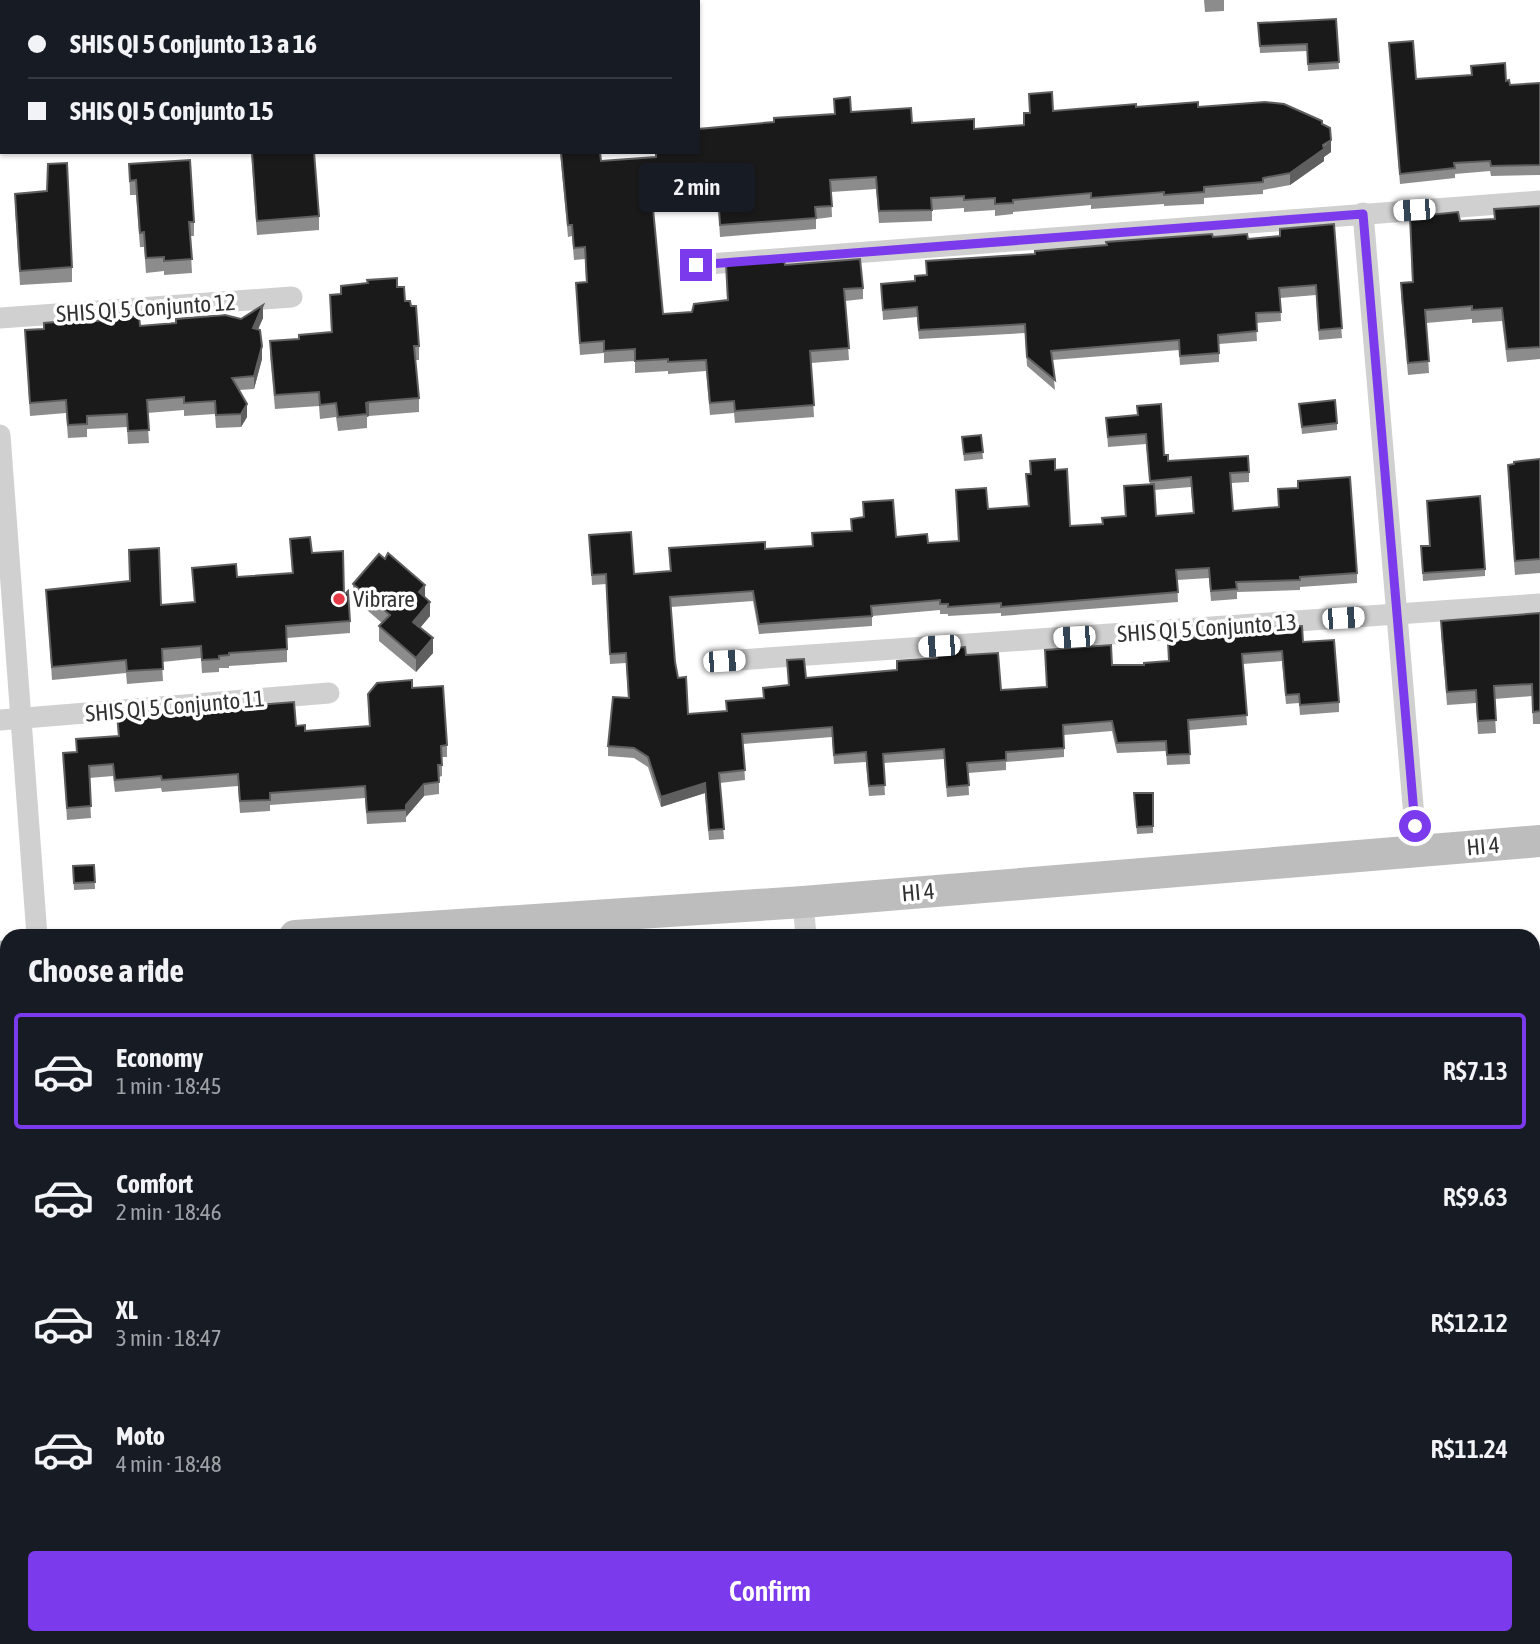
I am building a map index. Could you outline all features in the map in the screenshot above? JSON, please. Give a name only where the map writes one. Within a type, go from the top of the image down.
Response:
[{"type":"street","points":[[696,265],[1540,201]]},
{"type":"street","points":[[1363,214],[1417,853]]},
{"type":"street","name":"SHIS QI 5 Conjunto 12","points":[[0,318],[292,297]]},
{"type":"street","points":[[0,435],[10,719],[36,929]]},
{"type":"street","name":"SHIS QI 5 Conjunto 13","points":[[724,661],[1540,604]]},
{"type":"street","name":"SHIS QI 5 Conjunto 11","points":[[10,719],[329,693]]},
{"type":"street","name":"HI 4","points":[[400,929],[803,902],[1540,841]]},
{"type":"street","points":[[803,902],[805,929]]},
{"type":"building","points":[[1336,19],[1339,62],[1308,64],[1307,44],[1260,46],[1258,23]]},
{"type":"building","points":[[1413,41],[1416,79],[1472,75],[1471,66],[1505,63],[1506,81],[1509,80],[1510,85],[1540,83],[1540,165],[1491,166],[1490,161],[1454,163],[1455,168],[1400,174],[1389,43]]},
{"type":"building","points":[[1052,92],[1053,111],[1198,102],[1198,107],[1265,102],[1284,104],[1322,121],[1322,124],[1330,128],[1331,140],[1323,145],[1324,149],[1290,173],[1263,178],[1263,182],[1204,187],[1204,192],[1164,195],[1164,192],[1091,198],[1091,193],[995,204],[995,198],[964,200],[964,196],[931,198],[932,210],[879,211],[876,177],[830,180],[832,206],[815,207],[816,218],[720,225],[718,192],[652,198],[663,314],[692,312],[694,304],[728,300],[726,264],[784,261],[785,265],[860,259],[863,288],[844,289],[849,348],[810,351],[814,405],[735,411],[734,401],[710,403],[706,360],[635,361],[635,349],[604,351],[604,341],[580,343],[576,283],[587,282],[585,247],[574,248],[572,225],[568,225],[561,154],[600,154],[601,161],[656,157],[656,154],[700,154],[700,129],[774,122],[774,118],[835,114],[834,99],[850,97],[851,112],[911,108],[912,123],[974,119],[974,129],[1024,125],[1024,113],[1030,113],[1029,94]]},
{"type":"building","points":[[252,154],[314,154],[319,216],[257,221]]},
{"type":"building","points":[[190,160],[194,222],[189,222],[192,259],[164,261],[164,257],[146,258],[144,232],[140,233],[136,180],[130,181],[129,164]]},
{"type":"building","points":[[67,163],[72,267],[20,271],[15,194],[47,191],[48,164]]},
{"type":"building","points":[[1540,206],[1540,347],[1507,349],[1502,308],[1472,310],[1472,306],[1425,310],[1429,361],[1408,363],[1401,283],[1413,282],[1410,217],[1458,212],[1460,221],[1495,219],[1494,209]]},
{"type":"building","points":[[1334,224],[1342,328],[1319,330],[1316,285],[1279,288],[1281,312],[1256,313],[1257,331],[1218,335],[1219,353],[1180,356],[1179,340],[1051,351],[1055,380],[1027,357],[1025,324],[919,330],[917,307],[883,310],[881,284],[915,281],[915,276],[927,275],[926,261],[1035,254],[1035,251],[1107,245],[1106,242],[1212,234],[1213,237],[1247,234],[1248,239],[1280,236],[1280,229]]},
{"type":"building","points":[[397,278],[397,287],[404,287],[405,301],[416,306],[419,346],[414,346],[419,398],[369,402],[366,403],[367,414],[338,417],[336,403],[320,405],[319,392],[275,395],[270,341],[299,339],[299,335],[332,332],[330,295],[341,294],[341,286],[368,283],[367,280]]},
{"type":"building","points":[[263,305],[253,328],[260,330],[262,346],[254,376],[232,378],[247,404],[241,414],[216,415],[215,401],[184,403],[184,397],[147,400],[149,430],[128,431],[127,414],[87,416],[87,424],[68,425],[66,400],[30,403],[25,330],[44,329],[44,323],[79,320],[79,323],[139,316],[140,326],[176,323],[176,319],[225,315],[241,319]]},
{"type":"building","points":[[1335,400],[1337,423],[1302,427],[1299,404]]},
{"type":"building","points":[[1161,404],[1164,455],[1168,455],[1168,461],[1248,456],[1249,472],[1230,473],[1233,511],[1279,507],[1278,489],[1298,488],[1298,481],[1350,477],[1357,573],[1300,577],[1300,580],[1236,582],[1237,589],[1211,591],[1209,568],[1176,570],[1178,592],[1001,607],[1001,603],[948,607],[948,604],[940,604],[940,600],[871,606],[872,616],[759,624],[753,591],[670,597],[675,662],[678,678],[686,677],[688,714],[727,711],[726,701],[764,698],[763,688],[789,685],[787,660],[804,659],[806,678],[897,670],[897,661],[937,658],[936,650],[965,647],[966,655],[998,653],[1001,690],[1047,687],[1045,650],[1111,645],[1112,665],[1144,665],[1169,661],[1168,641],[1246,631],[1245,628],[1302,626],[1303,642],[1334,640],[1339,702],[1300,705],[1299,694],[1286,695],[1282,651],[1242,654],[1247,715],[1188,720],[1190,754],[1167,755],[1166,741],[1117,743],[1112,721],[1063,725],[1064,748],[1006,752],[1006,760],[967,763],[969,785],[947,787],[944,749],[883,754],[885,785],[869,786],[866,752],[834,755],[832,727],[742,734],[745,770],[719,773],[724,829],[709,830],[705,783],[661,797],[648,757],[634,748],[608,746],[613,697],[629,698],[626,653],[610,654],[606,574],[592,575],[589,535],[631,532],[634,574],[671,571],[669,548],[765,542],[765,549],[813,546],[812,533],[852,531],[851,519],[864,517],[863,502],[893,500],[896,537],[927,534],[928,543],[959,541],[956,490],[986,488],[988,509],[1029,506],[1026,474],[1031,474],[1030,461],[1055,459],[1055,470],[1067,469],[1070,526],[1103,524],[1102,518],[1126,516],[1124,486],[1154,484],[1156,516],[1194,513],[1191,477],[1150,481],[1146,434],[1108,437],[1106,418],[1138,415],[1137,406]]},
{"type":"building","points":[[981,435],[983,452],[964,454],[962,437]]},
{"type":"building","points":[[1540,459],[1540,559],[1515,561],[1508,465]]},
{"type":"building","points":[[1480,496],[1485,569],[1423,573],[1421,546],[1430,546],[1427,501]]},
{"type":"building","points":[[310,537],[312,553],[343,551],[344,595],[348,591],[350,621],[286,626],[287,649],[229,653],[219,656],[219,659],[202,660],[201,646],[162,649],[163,669],[127,671],[126,660],[52,667],[46,590],[130,581],[129,550],[159,548],[161,605],[195,602],[192,568],[236,564],[237,577],[293,573],[290,539]]},
{"type":"building","points":[[388,553],[425,585],[419,592],[430,602],[413,622],[433,638],[416,658],[379,626],[390,615],[353,584],[379,554],[385,559]]},
{"type":"building","points":[[1540,613],[1540,711],[1533,712],[1532,684],[1494,686],[1496,720],[1478,721],[1476,690],[1447,692],[1441,621]]},
{"type":"building","points":[[412,680],[412,688],[443,686],[447,745],[441,746],[439,782],[424,784],[406,805],[406,810],[367,812],[365,786],[270,793],[270,800],[240,801],[238,774],[162,780],[161,776],[115,780],[113,764],[89,766],[91,806],[67,808],[63,753],[77,752],[76,739],[119,736],[117,715],[243,708],[294,702],[296,726],[305,725],[305,731],[370,726],[368,694],[377,683]]},
{"type":"building","points":[[1134,793],[1153,793],[1153,826],[1137,827]]},
{"type":"building","points":[[94,865],[95,882],[74,883],[73,866]]},
{"type":"place","name":"Vibrare","points":[[339,599]]},
{"type":"route","points":[[696,265],[1363,214],[1415,826]]}]
